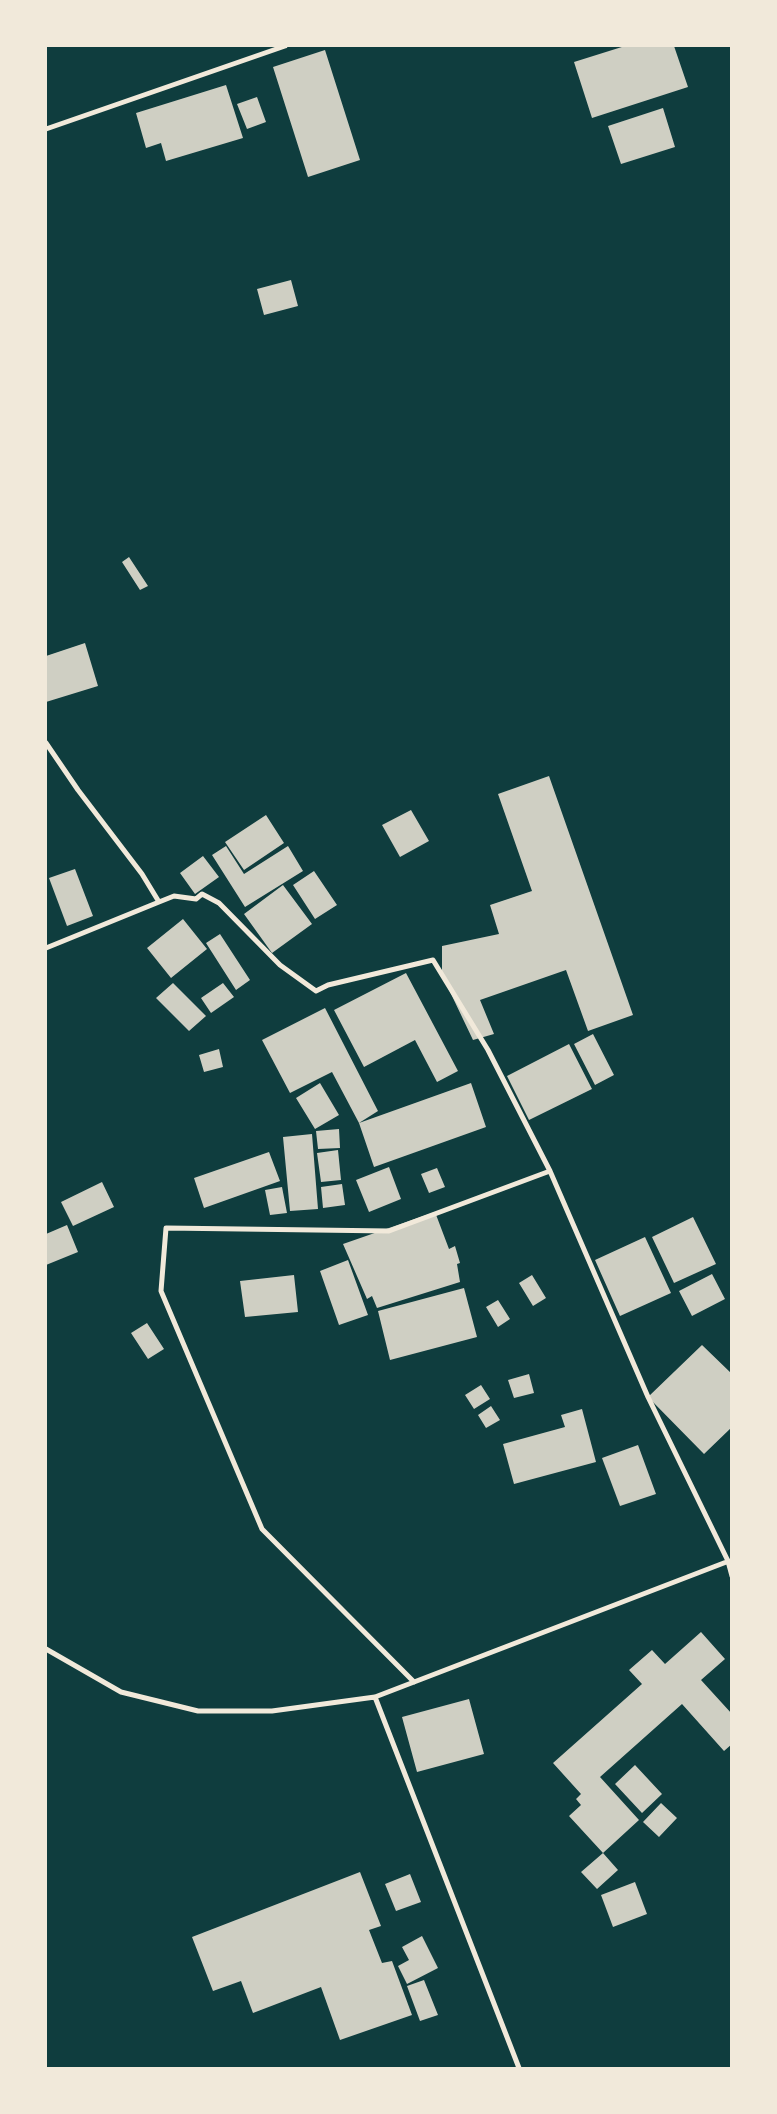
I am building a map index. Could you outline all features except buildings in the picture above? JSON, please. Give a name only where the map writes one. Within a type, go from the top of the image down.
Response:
[{"type":"lane","points":[[46,129],[285,46]]},
{"type":"lane","points":[[46,743],[142,874],[159,902]]},
{"type":"lane","points":[[46,948],[174,896],[197,899],[202,894],[219,903],[280,965],[316,992],[328,985],[433,960],[488,1050],[550,1171],[648,1397],[730,1561],[732,1576]]},
{"type":"lane","points":[[414,1682],[262,1529],[161,1291],[166,1228],[389,1231],[550,1171]]},
{"type":"lane","points":[[46,1649],[121,1692],[198,1711],[272,1711],[375,1696],[730,1561]]},
{"type":"lane","points":[[375,1696],[519,2068]]}]
